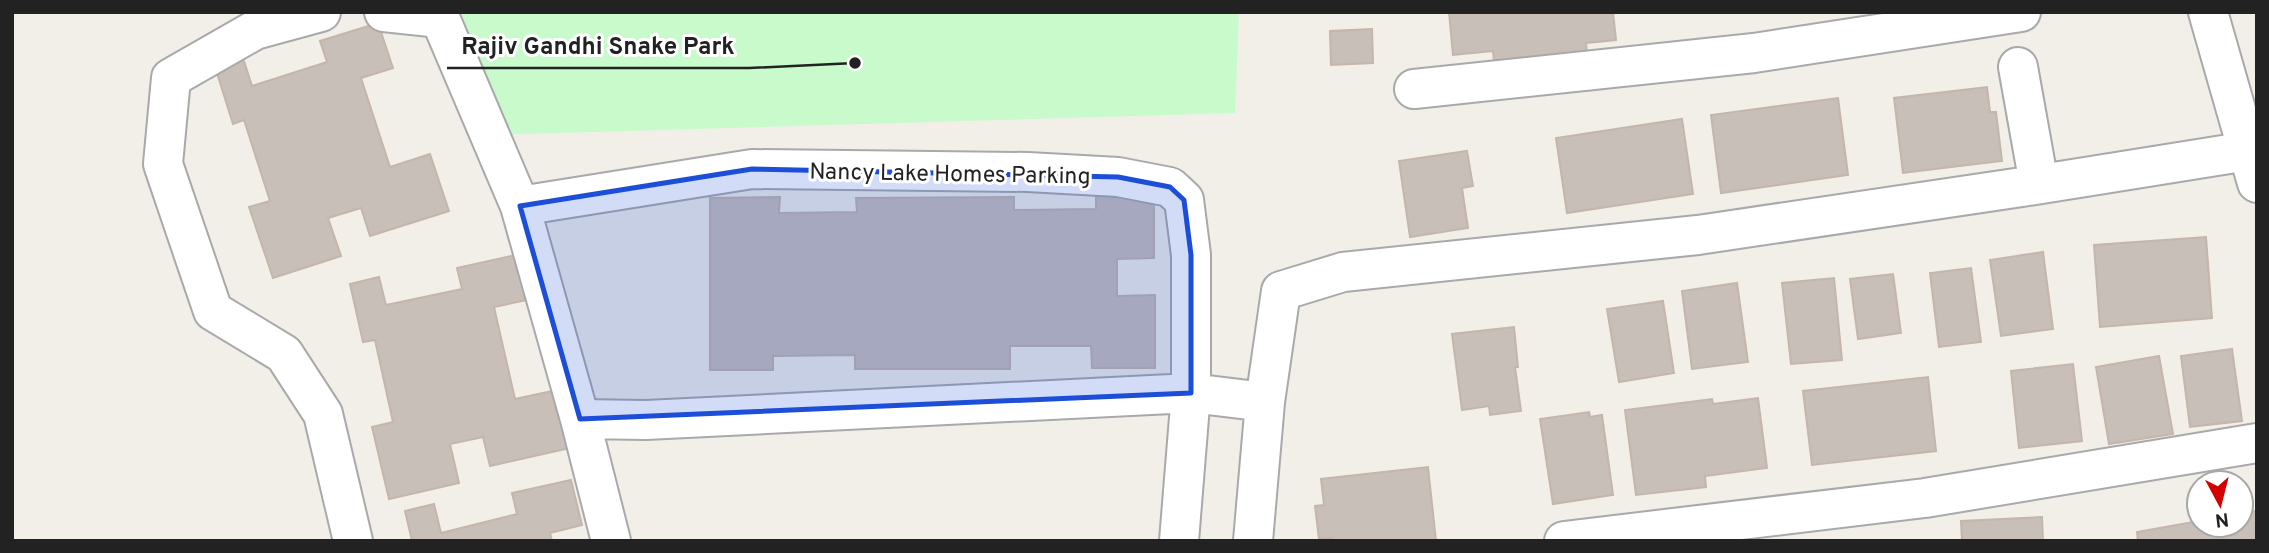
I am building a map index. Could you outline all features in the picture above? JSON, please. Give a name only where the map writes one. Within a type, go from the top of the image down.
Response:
[{"type":"street","points":[[321,12],[255,30],[171,78],[163,164],[213,311],[284,354],[323,414],[353,541]]},
{"type":"street","points":[[384,12],[440,18],[520,206],[611,541]]},
{"type":"street","points":[[1414,89],[1741,54],[1836,26],[2021,12]]},
{"type":"street","points":[[1253,541],[1265,402],[1281,291],[1343,272],[1698,235],[2039,184],[2252,167],[2208,12]]},
{"type":"street","points":[[2018,67],[2039,184]]},
{"type":"street","name":"Nancy Lake Homes Parking","points":[[520,206],[751,169],[1028,172],[1118,177],[1170,187],[1184,200],[1191,255],[1191,393],[1179,541]]},
{"type":"street","points":[[580,419],[646,420],[1191,393],[1265,402]]},
{"type":"street","points":[[1564,541],[1925,498],[2257,443]]},
{"type":"highlighted area","points":[[752,169],[1118,177],[1170,187],[1184,200],[1191,255],[1191,393],[580,419],[520,206]]},
{"type":"green space","points":[[461,12],[1239,12],[1235,113],[492,135]]},
{"type":"building","points":[[1449,12],[1613,12],[1616,40],[1586,43],[1588,63],[1495,72],[1493,51],[1453,55]]},
{"type":"building","points":[[378,23],[393,68],[361,78],[390,167],[430,154],[449,211],[370,236],[361,208],[328,218],[341,256],[273,278],[249,207],[270,201],[244,120],[233,124],[215,67],[243,58],[252,86],[327,62],[320,41]]},
{"type":"building","points":[[1372,29],[1373,63],[1331,65],[1330,31]]},
{"type":"building","points":[[1987,87],[1990,112],[1996,112],[2002,161],[1903,173],[1894,98]]},
{"type":"building","points":[[1838,98],[1848,175],[1721,193],[1711,115]]},
{"type":"building","points":[[1682,119],[1693,194],[1567,213],[1556,138]]},
{"type":"building","points":[[1467,151],[1473,186],[1462,188],[1468,228],[1410,237],[1399,161]]},
{"type":"building","points":[[1096,196],[1154,196],[1154,258],[1117,259],[1117,296],[1155,295],[1155,368],[1092,368],[1091,346],[1010,346],[1010,369],[855,369],[855,355],[773,356],[773,370],[710,370],[710,198],[780,197],[779,213],[857,212],[856,198],[1014,197],[1014,210],[1096,209]]},
{"type":"building","points":[[2206,237],[2212,318],[2100,327],[2094,245]]},
{"type":"building","points":[[2043,252],[2053,329],[2001,336],[1990,260]]},
{"type":"building","points":[[516,255],[527,300],[494,307],[515,399],[557,390],[570,448],[490,466],[483,437],[450,444],[459,483],[389,499],[372,427],[393,422],[375,340],[363,342],[350,284],[379,277],[386,305],[462,289],[457,268]]},
{"type":"building","points":[[1971,268],[1981,342],[1939,347],[1930,273]]},
{"type":"building","points":[[1893,274],[1901,333],[1858,339],[1850,279]]},
{"type":"building","points":[[1834,278],[1842,360],[1791,364],[1782,283]]},
{"type":"building","points":[[1737,283],[1748,362],[1692,369],[1682,291]]},
{"type":"building","points":[[1663,301],[1674,373],[1619,382],[1607,309]]},
{"type":"building","points":[[1514,327],[1518,367],[1515,367],[1521,411],[1490,415],[1489,406],[1462,410],[1452,334]]},
{"type":"building","points":[[2232,349],[2242,421],[2190,427],[2181,356]]},
{"type":"building","points":[[2159,356],[2173,434],[2109,444],[2096,367]]},
{"type":"building","points":[[2073,364],[2082,441],[2019,448],[2011,371]]},
{"type":"building","points":[[1928,377],[1936,451],[1812,465],[1803,391]]},
{"type":"building","points":[[1758,398],[1767,468],[1705,476],[1706,487],[1636,495],[1625,410],[1712,399],[1713,404]]},
{"type":"building","points":[[1589,412],[1590,417],[1602,415],[1613,495],[1553,504],[1540,419]]},
{"type":"building","points":[[1428,467],[1436,541],[1319,539],[1315,506],[1324,505],[1321,479]]},
{"type":"building","points":[[571,480],[582,525],[550,533],[552,541],[412,541],[405,511],[434,504],[441,533],[517,514],[512,493]]},
{"type":"building","points":[[2255,511],[2257,541],[2138,541],[2137,532],[2185,523],[2185,539],[2255,539]]},
{"type":"building","points":[[2042,517],[2043,541],[1962,541],[1961,521]]},
{"type":"place","name":"Rajiv Gandhi Snake Park","points":[[855,63]]}]
